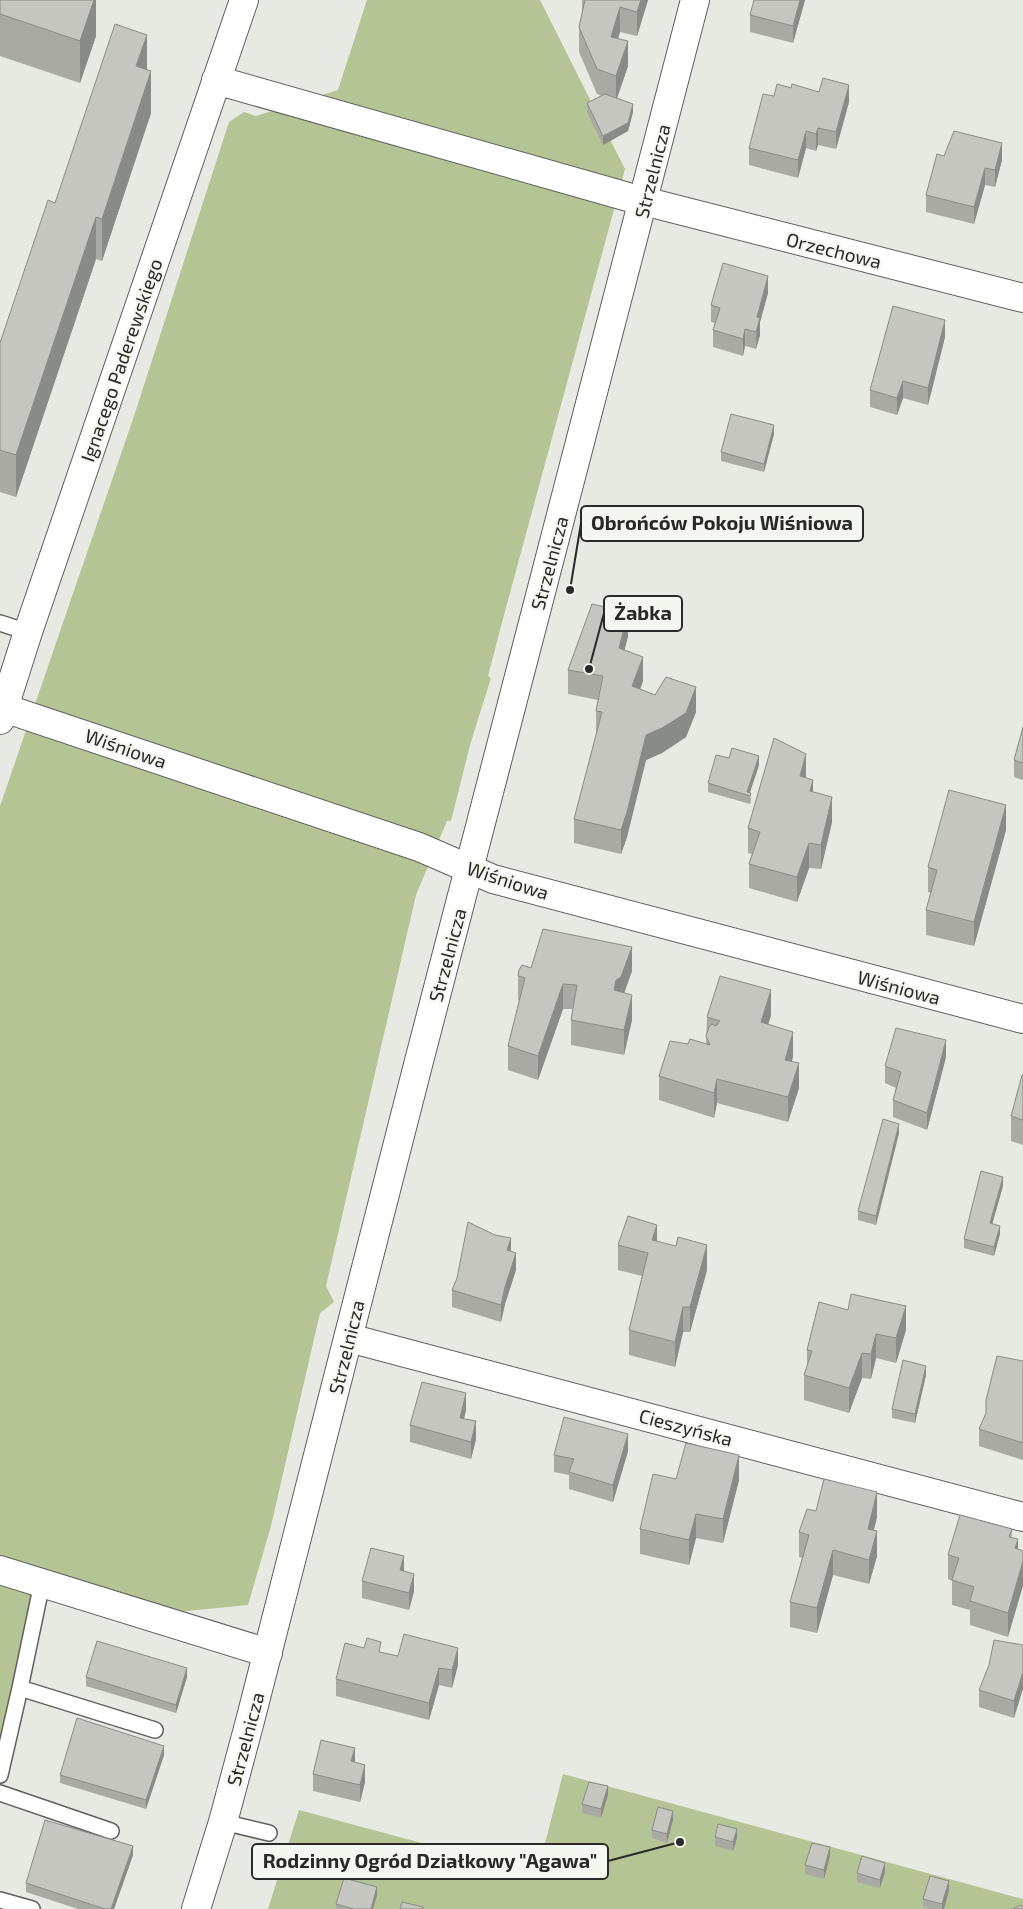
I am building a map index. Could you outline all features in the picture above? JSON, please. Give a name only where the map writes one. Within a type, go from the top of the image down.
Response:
[{"type":"street","name":"Ignacego Paderewskiego","points":[[2,714],[28,632],[244,0]]},
{"type":"street","name":"Strzelnicza","points":[[196,1909],[223,1822],[268,1653],[695,0]]},
{"type":"street","name":"Orzechowa","points":[[216,80],[644,201],[1023,298]]},
{"type":"street","name":"Wiśniowa","points":[[2,714],[419,847],[493,879],[1023,1019]]},
{"type":"street","name":"Cieszyńska","points":[[348,1338],[1023,1517]]},
{"type":"street","points":[[0,1570],[268,1653]]},
{"type":"lane","points":[[0,623],[28,632]]},
{"type":"lane","points":[[0,1775],[42,1583]]},
{"type":"lane","points":[[20,1688],[155,1730]]},
{"type":"lane","points":[[0,1793],[111,1831]]},
{"type":"lane","points":[[223,1822],[269,1833]]},
{"type":"lane","points":[[0,1900],[32,1909]]},
{"type":"green space","points":[[367,0],[540,0],[625,169],[504,615],[488,676],[491,678],[470,745],[451,821],[447,821],[416,895],[326,1286],[334,1302],[320,1313],[271,1526],[248,1605],[177,1612],[42,1583],[0,1763],[0,806],[134,416],[229,122],[244,112],[256,116],[338,90]]},
{"type":"green space","points":[[563,1774],[1023,1899],[1023,1909],[268,1909],[299,1810],[537,1874]]},
{"type":"building","points":[[0,0],[94,0],[80,41],[0,14]]},
{"type":"building","points":[[585,0],[641,0],[637,12],[620,7],[611,37],[628,41],[616,76],[597,69],[579,27]]},
{"type":"building","points":[[754,0],[800,0],[793,26],[750,15]]},
{"type":"building","points":[[115,24],[147,35],[136,66],[151,71],[102,219],[96,217],[16,455],[0,450],[0,343],[48,200],[55,203]]},
{"type":"building","points":[[823,78],[849,85],[836,132],[818,128],[816,134],[806,131],[798,160],[749,148],[763,94],[774,96],[777,84],[791,88],[792,84],[819,92]]},
{"type":"building","points":[[605,94],[633,104],[628,123],[603,136],[587,103]]},
{"type":"building","points":[[954,131],[1002,143],[995,170],[985,168],[974,207],[926,195],[937,154],[944,156]]},
{"type":"building","points":[[723,263],[768,276],[757,317],[760,318],[756,332],[745,329],[743,339],[713,330],[720,308],[711,305]]},
{"type":"building","points":[[893,306],[945,320],[928,388],[903,381],[897,398],[870,390]]},
{"type":"building","points":[[731,414],[774,425],[764,464],[721,452]]},
{"type":"building","points":[[592,604],[628,612],[619,648],[643,657],[632,686],[655,695],[666,677],[696,687],[686,713],[662,728],[646,735],[621,830],[574,819],[602,712],[596,711],[603,676],[568,670]]},
{"type":"building","points":[[1023,727],[1023,763],[1014,760]]},
{"type":"building","points":[[774,738],[806,754],[800,776],[813,780],[810,791],[832,797],[821,845],[809,843],[797,877],[749,864],[760,832],[748,828]]},
{"type":"building","points":[[732,748],[759,756],[747,792],[751,793],[750,796],[708,783],[716,755],[729,758]]},
{"type":"building","points":[[949,790],[1006,805],[974,922],[926,910],[937,870],[928,867]]},
{"type":"building","points":[[543,929],[632,947],[621,977],[616,980],[614,990],[632,995],[624,1030],[571,1020],[577,985],[563,984],[538,1056],[508,1046],[525,978],[518,976],[519,970],[522,965],[531,968]]},
{"type":"building","points":[[720,976],[771,990],[761,1022],[793,1032],[785,1060],[799,1063],[788,1097],[717,1079],[714,1093],[659,1076],[670,1041],[688,1044],[690,1039],[710,1045],[706,1036],[709,1027],[712,1024],[716,1026],[720,1021],[707,1017]]},
{"type":"building","points":[[896,1028],[946,1040],[927,1113],[893,1100],[901,1072],[885,1066]]},
{"type":"building","points":[[1023,1075],[1023,1120],[1011,1116]]},
{"type":"building","points":[[883,1119],[899,1124],[876,1216],[858,1211]]},
{"type":"building","points":[[981,1171],[1003,1177],[990,1223],[1000,1226],[994,1247],[964,1239]]},
{"type":"building","points":[[628,1216],[657,1225],[652,1240],[676,1246],[678,1237],[707,1245],[690,1307],[683,1307],[675,1342],[629,1330],[648,1253],[618,1245]]},
{"type":"building","points":[[468,1222],[495,1235],[511,1238],[507,1250],[516,1253],[501,1305],[452,1290],[457,1278]]},
{"type":"building","points":[[851,1294],[906,1306],[896,1338],[876,1334],[871,1354],[862,1353],[849,1388],[804,1375],[812,1351],[807,1350],[819,1302],[848,1310]]},
{"type":"building","points":[[997,1356],[1023,1361],[1023,1443],[979,1429],[986,1413],[986,1400]]},
{"type":"building","points":[[903,1360],[926,1366],[915,1414],[892,1409]]},
{"type":"building","points":[[422,1382],[466,1393],[460,1418],[476,1421],[471,1442],[410,1425]]},
{"type":"building","points":[[564,1417],[628,1434],[613,1485],[569,1472],[574,1459],[554,1455]]},
{"type":"building","points":[[686,1443],[739,1455],[723,1519],[696,1514],[689,1540],[640,1529],[653,1474],[676,1479]]},
{"type":"building","points":[[824,1479],[877,1492],[868,1529],[877,1531],[869,1560],[833,1550],[817,1608],[790,1602],[809,1535],[799,1532],[807,1509],[816,1511]]},
{"type":"building","points":[[960,1515],[1012,1529],[1009,1537],[1018,1539],[1015,1548],[1023,1551],[1023,1561],[1008,1613],[970,1601],[974,1587],[952,1580],[959,1558],[948,1555]]},
{"type":"building","points":[[371,1548],[404,1556],[400,1570],[414,1574],[409,1593],[362,1581]]},
{"type":"building","points":[[404,1634],[458,1648],[452,1670],[439,1668],[429,1703],[336,1679],[345,1643],[364,1648],[367,1638],[381,1642],[379,1652],[398,1656]]},
{"type":"building","points":[[994,1640],[1023,1645],[1023,1672],[1014,1701],[979,1690],[989,1665]]},
{"type":"building","points":[[97,1641],[187,1668],[176,1705],[86,1677]]},
{"type":"building","points":[[77,1718],[164,1746],[146,1800],[60,1775]]},
{"type":"building","points":[[321,1740],[355,1748],[351,1761],[365,1765],[360,1785],[313,1774]]},
{"type":"building","points":[[589,1782],[608,1786],[601,1809],[582,1804]]},
{"type":"building","points":[[658,1807],[673,1811],[667,1834],[652,1830]]},
{"type":"building","points":[[45,1820],[133,1846],[111,1909],[105,1909],[26,1883]]},
{"type":"building","points":[[718,1824],[737,1829],[733,1842],[715,1837]]},
{"type":"building","points":[[812,1843],[830,1847],[824,1870],[805,1865]]},
{"type":"building","points":[[862,1856],[885,1863],[880,1880],[857,1873]]},
{"type":"building","points":[[930,1876],[949,1881],[942,1904],[923,1899]]},
{"type":"building","points":[[344,1878],[377,1887],[371,1909],[354,1909],[336,1904]]},
{"type":"building","points":[[402,1902],[423,1907],[423,1909],[400,1909]]},
{"type":"building","points":[[1021,1905],[1023,1909],[1013,1909]]},
{"type":"place","name":"Obrońców Pokoju Wiśniowa","points":[[570,590]]},
{"type":"place","name":"Żabka","points":[[589,669]]},
{"type":"place","name":"Rodzinny Ogród Działkowy \"Agawa\"","points":[[680,1842]]}]
